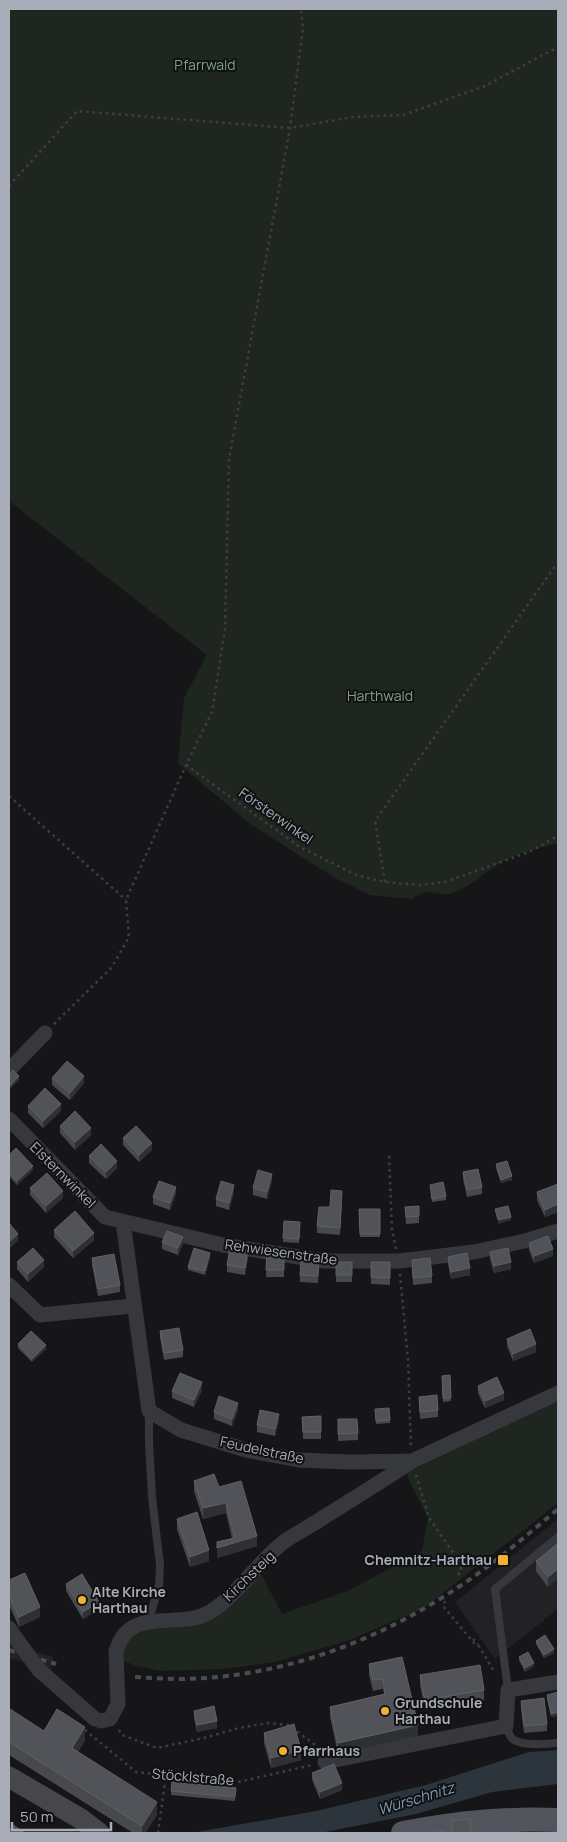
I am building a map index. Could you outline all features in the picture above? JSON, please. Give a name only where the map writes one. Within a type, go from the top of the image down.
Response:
[{"type":"main road","points":[[9,1777],[82,1819],[99,1833]]},
{"type":"main road","points":[[403,1833],[473,1821],[550,1822]]},
{"type":"street","points":[[9,1070],[45,1033]]},
{"type":"street","name":"Elsternwinkel","points":[[9,1119],[105,1217],[123,1222]]},
{"type":"street","points":[[123,1222],[133,1306],[149,1411]]},
{"type":"street","name":"Rehwiesenstraße","points":[[123,1222],[223,1245],[324,1261],[399,1261],[474,1252],[525,1241],[558,1231]]},
{"type":"street","points":[[9,1285],[40,1315],[133,1306]]},
{"type":"street","name":"Feudelstraße","points":[[149,1411],[181,1430],[246,1450],[290,1458],[413,1466],[558,1393]]},
{"type":"street","name":"Kirchsteig","points":[[150,1620],[174,1621],[193,1618],[211,1612],[284,1542],[413,1466]]},
{"type":"street","points":[[9,1628],[39,1670],[95,1719],[101,1721],[110,1718],[118,1704],[116,1660],[118,1644],[129,1631],[150,1620]]},
{"type":"street","points":[[325,1762],[506,1726],[508,1690],[558,1682]]},
{"type":"lane","points":[[149,1411],[152,1497],[160,1565],[159,1585],[150,1620]]},
{"type":"lane","points":[[508,1690],[495,1589],[558,1537]]},
{"type":"lane","points":[[506,1726],[511,1738],[519,1742],[558,1743]]},
{"type":"path","points":[[45,1033],[112,967],[129,937],[126,900],[186,765],[212,712],[225,629],[229,459],[290,128],[302,28],[301,9]]},
{"type":"path","points":[[9,186],[77,111],[290,128],[354,117],[403,115],[485,86],[558,47]]},
{"type":"path","points":[[386,882],[375,821],[558,562]]},
{"type":"path","name":"Försterwinkel","points":[[186,765],[300,847],[356,875],[386,882],[421,885],[445,882],[529,852],[558,836]]},
{"type":"path","points":[[9,796],[126,900]]},
{"type":"path","points":[[389,1156],[392,1230],[399,1261],[408,1360],[413,1466],[429,1518],[461,1564],[461,1572],[455,1578]]},
{"type":"path","points":[[445,1601],[443,1606],[448,1613],[474,1643],[479,1646]]},
{"type":"path","points":[[473,1639],[497,1675]]},
{"type":"path","points":[[110,1718],[122,1735],[157,1748],[239,1728],[268,1723],[288,1725],[319,1749],[325,1762]]},
{"type":"path","name":"Stöcklstraße","points":[[82,1728],[136,1772],[234,1783],[325,1762]]},
{"type":"path","points":[[158,1833],[166,1775]]},
{"type":"shaded area","points":[[558,1519],[558,1609],[495,1659],[455,1602]]},
{"type":"shaded area","points":[[9,1643],[53,1657],[52,1672],[9,1658]]},
{"type":"green space","name":"Harthwald","points":[[9,9],[558,9],[558,843],[506,860],[452,893],[428,892],[412,899],[370,895],[335,878],[250,824],[178,763],[184,698],[207,655],[9,501]]},
{"type":"green space","points":[[558,1393],[558,1503],[424,1608],[347,1641],[275,1662],[223,1669],[161,1671],[136,1666],[122,1660],[123,1648],[136,1632],[151,1627],[171,1628],[189,1625],[260,1572],[282,1614],[348,1591],[422,1551],[428,1518],[407,1476],[412,1461]]},
{"type":"water","name":"Würschnitz","points":[[558,1750],[558,1784],[492,1792],[416,1814],[320,1833],[191,1833],[316,1811],[426,1785],[529,1752]]},
{"type":"building","points":[[67,1061],[84,1076],[70,1093],[52,1078]]},
{"type":"building","points":[[13,1070],[19,1076],[9,1087],[9,1074]]},
{"type":"building","points":[[45,1088],[61,1104],[43,1121],[28,1106]]},
{"type":"building","points":[[75,1111],[91,1128],[75,1142],[60,1126]]},
{"type":"building","points":[[136,1126],[152,1143],[139,1155],[123,1138]]},
{"type":"building","points":[[101,1144],[117,1161],[106,1172],[89,1156]]},
{"type":"building","points":[[16,1148],[33,1166],[17,1181],[9,1172],[9,1155]]},
{"type":"building","points":[[507,1161],[512,1176],[501,1180],[496,1164]]},
{"type":"building","points":[[478,1169],[482,1187],[467,1190],[463,1172]]},
{"type":"building","points":[[258,1170],[272,1174],[267,1192],[253,1188]]},
{"type":"building","points":[[47,1173],[63,1191],[46,1206],[30,1188]]},
{"type":"building","points":[[159,1181],[176,1187],[170,1203],[153,1197]]},
{"type":"building","points":[[221,1181],[234,1185],[229,1203],[216,1199]]},
{"type":"building","points":[[443,1182],[446,1196],[432,1199],[430,1185]]},
{"type":"building","points":[[558,1184],[558,1204],[545,1210],[537,1192]]},
{"type":"building","points":[[331,1190],[342,1191],[340,1228],[317,1226],[319,1207],[330,1207]]},
{"type":"building","points":[[419,1206],[419,1216],[406,1217],[405,1207]]},
{"type":"building","points":[[508,1206],[511,1217],[498,1220],[495,1209]]},
{"type":"building","points":[[359,1209],[380,1209],[380,1234],[360,1234]]},
{"type":"building","points":[[75,1211],[94,1233],[73,1251],[54,1230]]},
{"type":"building","points":[[284,1221],[300,1222],[299,1239],[283,1238]]},
{"type":"building","points":[[9,1223],[18,1234],[9,1242]]},
{"type":"building","points":[[167,1231],[183,1237],[178,1248],[162,1242]]},
{"type":"building","points":[[548,1236],[553,1249],[534,1256],[529,1243]]},
{"type":"building","points":[[33,1248],[44,1260],[28,1274],[17,1262]]},
{"type":"building","points":[[194,1248],[210,1253],[205,1271],[188,1267]]},
{"type":"building","points":[[230,1248],[248,1251],[245,1268],[227,1265]]},
{"type":"building","points":[[508,1248],[511,1262],[494,1266],[490,1252]]},
{"type":"building","points":[[267,1253],[284,1254],[284,1270],[266,1270]]},
{"type":"building","points":[[467,1253],[470,1268],[451,1272],[448,1257]]},
{"type":"building","points":[[114,1254],[120,1285],[98,1289],[92,1258]]},
{"type":"building","points":[[301,1258],[319,1259],[318,1276],[300,1275]]},
{"type":"building","points":[[430,1258],[432,1276],[413,1278],[412,1260]]},
{"type":"building","points":[[336,1262],[352,1262],[352,1275],[336,1275]]},
{"type":"building","points":[[371,1262],[390,1262],[390,1278],[371,1277]]},
{"type":"building","points":[[179,1328],[183,1350],[164,1353],[160,1331]]},
{"type":"building","points":[[530,1329],[536,1344],[513,1354],[507,1339]]},
{"type":"building","points":[[31,1331],[46,1345],[32,1359],[18,1344]]},
{"type":"building","points":[[180,1373],[202,1382],[194,1400],[172,1391]]},
{"type":"building","points":[[450,1375],[451,1398],[443,1398],[442,1376]]},
{"type":"building","points":[[497,1377],[504,1393],[485,1401],[478,1386]]},
{"type":"building","points":[[437,1395],[438,1410],[420,1412],[419,1397]]},
{"type":"building","points":[[219,1396],[238,1403],[232,1419],[214,1412]]},
{"type":"building","points":[[389,1408],[390,1420],[376,1421],[375,1409]]},
{"type":"building","points":[[260,1410],[279,1414],[275,1429],[257,1425]]},
{"type":"building","points":[[321,1416],[321,1432],[303,1432],[302,1417]]},
{"type":"building","points":[[338,1419],[357,1419],[358,1433],[338,1434]]},
{"type":"building","points":[[214,1474],[219,1487],[241,1481],[257,1536],[217,1548],[217,1542],[235,1538],[226,1503],[203,1508],[194,1481]]},
{"type":"building","points":[[197,1512],[209,1550],[190,1557],[177,1519]]},
{"type":"building","points":[[558,1543],[558,1569],[548,1577],[536,1561]]},
{"type":"building","points":[[25,1573],[40,1607],[19,1617],[9,1595],[9,1580]]},
{"type":"building","name":"Alte Kirche Harthau","points":[[82,1574],[99,1602],[83,1612],[66,1584]]},
{"type":"building","points":[[545,1635],[554,1649],[544,1655],[536,1641]]},
{"type":"building","points":[[528,1652],[534,1663],[525,1668],[519,1657]]},
{"type":"building","name":"Grundschule Harthau","points":[[402,1657],[418,1725],[338,1743],[330,1707],[385,1694],[383,1679],[373,1680],[369,1664]]},
{"type":"building","points":[[480,1665],[484,1690],[425,1700],[420,1675]]},
{"type":"building","points":[[558,1692],[558,1712],[551,1714],[547,1695]]},
{"type":"building","points":[[544,1698],[547,1724],[524,1726],[521,1701]]},
{"type":"building","points":[[214,1706],[217,1721],[197,1725],[194,1711]]},
{"type":"building","points":[[10,1709],[44,1731],[57,1709],[85,1727],[72,1748],[157,1802],[142,1826],[9,1742]]},
{"type":"building","points":[[294,1724],[301,1750],[271,1758],[264,1733]]},
{"type":"building","points":[[334,1764],[342,1783],[320,1792],[312,1773]]},
{"type":"building","points":[[172,1782],[236,1788],[235,1797],[171,1791]]},
{"type":"building","points":[[470,1819],[471,1833],[453,1833],[451,1821]]},
{"type":"building","points":[[13,1825],[25,1833],[9,1833]]},
{"type":"railway","points":[[135,1677],[165,1679],[221,1677],[295,1663],[330,1652],[365,1638],[432,1604],[475,1576],[558,1509]]},
{"type":"railway","points":[[9,1650],[56,1664]]},
{"type":"place","name":"Chemnitz-Harthau","points":[[503,1560]]},
{"type":"place","name":"Alte Kirche Harthau","points":[[82,1600]]},
{"type":"place","name":"Grundschule Harthau","points":[[385,1711]]},
{"type":"place","name":"Pfarrhaus","points":[[283,1751]]},
{"type":"park label","name":"Pfarrwald","points":[[205,65]]}]
